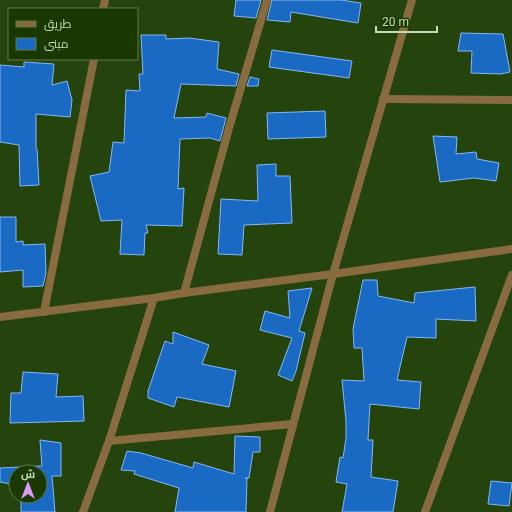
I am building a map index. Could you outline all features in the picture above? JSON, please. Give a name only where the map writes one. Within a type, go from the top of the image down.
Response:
[{"type":"street","points":[[184,292],[229,128],[267,0]]},
{"type":"street","points":[[270,512],[333,274],[412,0]]},
{"type":"street","points":[[44,312],[94,60]]},
{"type":"street","points":[[383,99],[512,100]]},
{"type":"street","points":[[0,317],[154,298],[184,292],[333,274],[512,249]]},
{"type":"street","points":[[425,512],[512,275]]},
{"type":"street","points":[[82,512],[109,442],[154,298]]},
{"type":"street","points":[[109,442],[293,424]]},
{"type":"building","points":[[236,0],[261,0],[256,18],[234,16]]},
{"type":"building","points":[[272,0],[341,0],[361,3],[358,23],[291,12],[290,22],[267,20]]},
{"type":"building","points":[[461,33],[503,34],[510,72],[501,74],[471,73],[472,51],[458,51]]},
{"type":"building","points":[[141,35],[166,35],[166,39],[189,38],[219,42],[217,69],[239,74],[236,86],[181,84],[174,118],[206,117],[207,113],[226,118],[220,141],[210,138],[180,139],[178,189],[184,188],[182,226],[146,225],[148,233],[145,233],[144,255],[120,254],[122,220],[101,221],[90,176],[109,172],[113,142],[124,143],[126,90],[140,91],[139,74],[143,74]]},
{"type":"building","points":[[272,50],[352,61],[349,78],[269,67]]},
{"type":"building","points":[[24,62],[54,64],[52,85],[67,81],[72,100],[70,117],[36,114],[36,149],[39,185],[20,186],[19,145],[0,142],[0,65],[24,67]]},
{"type":"building","points":[[250,77],[259,79],[258,86],[247,86]]},
{"type":"building","points":[[325,111],[326,137],[268,139],[267,113]]},
{"type":"building","points":[[433,136],[457,137],[456,154],[476,152],[477,159],[499,163],[496,181],[474,178],[440,182]]},
{"type":"building","points":[[276,164],[276,176],[290,176],[292,223],[244,225],[242,255],[218,254],[221,199],[258,201],[257,165]]},
{"type":"building","points":[[0,217],[16,217],[16,242],[23,241],[23,245],[45,244],[46,273],[43,286],[23,287],[23,270],[0,272]]},
{"type":"building","points":[[363,280],[377,280],[378,296],[414,303],[415,293],[475,287],[476,321],[436,319],[436,338],[407,337],[397,380],[421,382],[419,409],[370,404],[368,440],[373,440],[371,477],[398,481],[393,512],[342,512],[347,484],[336,482],[340,457],[343,458],[346,438],[342,380],[364,381],[362,348],[354,348],[353,329]]},
{"type":"building","points":[[312,288],[299,331],[305,333],[296,371],[292,381],[278,375],[292,338],[260,330],[265,311],[290,318],[288,291]]},
{"type":"building","points":[[173,332],[209,345],[202,364],[236,371],[229,407],[177,397],[174,407],[148,398],[148,391],[165,341],[173,344]]},
{"type":"building","points":[[23,372],[58,374],[56,397],[83,396],[84,421],[10,423],[11,393],[21,393]]},
{"type":"building","points":[[235,436],[260,437],[260,452],[253,452],[249,478],[247,478],[246,512],[175,512],[179,488],[134,474],[135,471],[121,470],[127,451],[141,453],[193,468],[194,462],[234,474]]},
{"type":"building","points":[[40,440],[61,443],[61,476],[52,476],[55,512],[21,512],[21,504],[48,504],[48,464],[42,464]]},
{"type":"building","points":[[0,468],[8,468],[8,484],[0,482]]},
{"type":"building","points":[[491,481],[512,483],[509,506],[488,504]]}]
